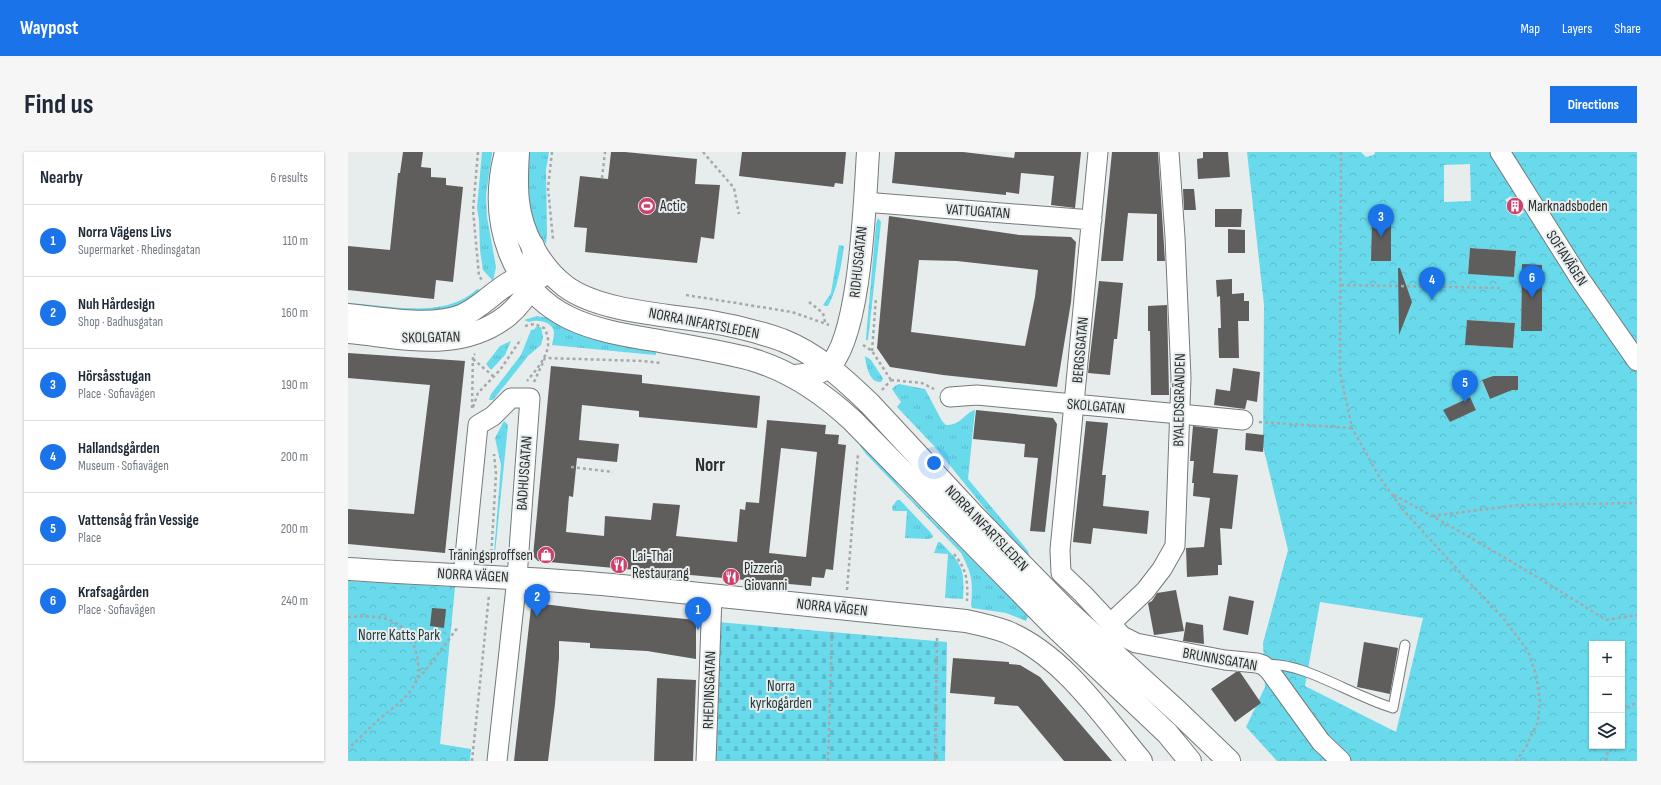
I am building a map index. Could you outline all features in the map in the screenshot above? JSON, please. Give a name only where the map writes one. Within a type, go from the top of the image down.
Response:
[{"type":"main road","points":[[518,152],[518,202],[523,223],[542,244],[550,271],[565,287]]},
{"type":"main road","name":"RIDHUSGATAN","points":[[828,367],[838,354],[847,334],[856,296],[868,152]]},
{"type":"main road","points":[[502,158],[499,212],[507,247],[528,280]]},
{"type":"main road","points":[[528,280],[542,244]]},
{"type":"main road","points":[[528,280],[549,280],[565,287]]},
{"type":"main road","name":"SKOLGATAN","points":[[348,315],[430,322],[445,320],[460,317],[474,311],[510,282],[528,280],[520,303],[498,323],[465,337],[433,339],[348,332]]},
{"type":"main road","name":"NORRA INFARTSLEDEN","points":[[528,280],[554,310],[584,325],[609,333],[749,359],[792,376],[833,402],[1054,626],[1167,733],[1190,761]]},
{"type":"main road","name":"NORRA INFARTSLEDEN","points":[[565,287],[586,297],[619,307],[718,323],[760,333],[801,349],[828,367],[870,404],[976,518],[1068,611],[1229,761]]},
{"type":"main road","points":[[792,376],[817,373],[828,367],[833,402]]},
{"type":"main road","name":"NORRA VÄGEN","points":[[348,569],[517,578],[966,620],[1009,633],[1026,642],[1053,661],[1074,681],[1141,761]]},
{"type":"main road","points":[[1167,733],[1196,761]]},
{"type":"street","name":"BERGSGATAN","points":[[1098,152],[1060,550],[1061,573],[1083,594],[1110,624]]},
{"type":"street","name":"BYALEDSGRÄNDEN","points":[[1110,624],[1145,591],[1162,570],[1175,546],[1181,378],[1175,237],[1169,152]]},
{"type":"street","name":"SOFIAVÄGEN","points":[[1500,152],[1580,279],[1637,361]]},
{"type":"street","name":"VATTUGATAN","points":[[864,202],[1092,220]]},
{"type":"street","name":"SKOLGATAN","points":[[950,397],[977,395],[1243,420]]},
{"type":"street","points":[[463,576],[478,425],[493,416],[511,398],[530,398]]},
{"type":"street","name":"BADHUSGATAN","points":[[497,761],[517,578],[530,398]]},
{"type":"street","name":"RHEDINSGATAN","points":[[706,761],[712,596]]},
{"type":"street","name":"BRUNNSGATAN","points":[[1110,624],[1122,636],[1136,643],[1225,660],[1257,663],[1263,665],[1269,670],[1321,742],[1341,761]]},
{"type":"lane","points":[[1263,665],[1273,664],[1308,672],[1368,699],[1393,708],[1406,645]]},
{"type":"path","points":[[478,152],[473,210],[478,269],[483,280]]},
{"type":"path","points":[[542,244],[552,152]]},
{"type":"path","points":[[602,178],[605,152]]},
{"type":"path","points":[[703,152],[719,168],[734,188],[739,214]]},
{"type":"path","points":[[1340,152],[1340,372],[1352,428],[1380,478],[1404,511],[1503,618],[1528,651],[1536,675],[1540,701],[1538,722],[1526,748],[1516,761]]},
{"type":"path","points":[[1341,285],[1502,288]]},
{"type":"path","points":[[686,295],[792,312],[825,323],[847,334],[872,352],[891,380]]},
{"type":"path","points":[[809,302],[823,313],[825,323]]},
{"type":"path","points":[[522,327],[534,324],[544,328],[548,335],[548,348]]},
{"type":"path","points":[[479,352],[473,355],[472,411],[478,393],[504,365],[521,339]]},
{"type":"path","points":[[530,398],[534,383],[545,358],[663,363]]},
{"type":"path","points":[[473,359],[493,376]]},
{"type":"path","points":[[882,391],[891,380]]},
{"type":"path","points":[[891,380],[922,383],[950,397]]},
{"type":"path","points":[[1243,420],[1352,428]]},
{"type":"path","points":[[847,593],[859,447]]},
{"type":"path","points":[[571,467],[613,472]]},
{"type":"path","points":[[491,560],[496,474]]},
{"type":"path","points":[[1392,495],[1539,577],[1606,620],[1637,615]]},
{"type":"path","points":[[1432,516],[1518,505],[1637,503]]},
{"type":"path","points":[[953,552],[964,566],[968,585],[966,620]]},
{"type":"path","points":[[472,761],[488,610],[489,587]]},
{"type":"path","points":[[348,618],[377,616],[391,620],[405,629],[410,636],[418,662],[417,679]]},
{"type":"path","points":[[348,748],[396,706],[408,693],[417,679],[426,670],[458,627]]},
{"type":"path","points":[[828,761],[832,632]]},
{"type":"path","points":[[935,761],[938,634]]},
{"type":"path","points":[[1625,709],[1637,702]]},
{"type":"path","points":[[1606,761],[1608,749]]},
{"type":"green space","points":[[482,152],[492,152],[486,195],[487,217],[496,267],[493,281],[483,270],[480,250],[477,208]]},
{"type":"green space","points":[[529,152],[549,152],[546,170],[546,244],[539,234],[531,212],[528,188]]},
{"type":"green space","points":[[1247,152],[1361,152],[1366,157],[1374,155],[1375,152],[1637,152],[1637,761],[1277,761],[1246,727],[1265,687],[1263,643],[1288,550],[1263,446],[1264,305]],"holes":[[[1470,164],[1471,201],[1444,202],[1444,165]],[[1511,196],[1524,212],[1518,217],[1505,200]],[[1372,213],[1391,214],[1391,261],[1371,261]],[[1470,248],[1516,251],[1514,276],[1468,274]],[[1522,265],[1542,265],[1541,331],[1521,331]],[[1467,320],[1515,323],[1513,348],[1466,345]],[[1493,376],[1500,394],[1490,399],[1482,381]],[[1469,397],[1476,409],[1450,422],[1444,410]],[[1320,602],[1423,618],[1396,732],[1305,686]]]},
{"type":"green space","points":[[878,218],[881,222],[868,340],[866,340],[876,224]]},
{"type":"green space","points":[[839,245],[844,246],[839,277],[828,306],[825,306],[823,305],[831,293]]},
{"type":"green space","points":[[477,289],[483,291],[465,304],[432,313],[348,306],[348,303],[398,308],[432,308],[449,305],[464,299]]},
{"type":"green space","points":[[537,316],[553,319],[656,351],[656,355],[552,345],[554,332],[550,325],[540,321],[529,322],[524,320]]},
{"type":"green space","points":[[536,327],[541,327],[543,337],[541,345],[528,356],[493,400],[489,400],[491,394],[521,355],[531,330],[535,329]]},
{"type":"green space","points":[[511,341],[505,355],[491,370],[486,364],[500,346]]},
{"type":"green space","points":[[865,356],[871,360],[882,377],[883,379],[881,382],[877,382],[871,377],[867,368]]},
{"type":"green space","points":[[899,384],[925,389],[942,421],[946,425],[956,423],[975,410],[968,479],[1028,551],[1031,561],[1011,541],[935,447],[897,407],[901,402],[892,389]]},
{"type":"green space","points":[[504,421],[508,425],[494,553],[501,465],[495,438]]},
{"type":"green space","points":[[862,444],[889,471],[899,486],[1028,616],[1026,621],[1006,613],[972,608],[971,578],[961,553],[866,454],[860,446]]},
{"type":"green space","points":[[897,500],[900,500],[931,533],[933,536],[932,538],[905,538],[907,511],[893,511],[892,507]]},
{"type":"green space","points":[[938,542],[940,542],[953,556],[960,567],[963,580],[963,599],[945,598],[948,554],[934,553]]},
{"type":"green space","name":"Norre Katts Park","points":[[348,581],[455,587],[440,744],[471,749],[470,761],[348,761]]},
{"type":"green space","name":"Norra kyrkogården","points":[[717,622],[947,642],[945,761],[712,761]]},
{"type":"building","points":[[403,152],[423,152],[421,167],[431,168],[431,177],[446,178],[446,185],[463,187],[453,282],[436,280],[434,299],[348,290],[348,246],[390,250],[398,173],[400,173]]},
{"type":"building","name":"Actic","points":[[611,152],[697,159],[695,184],[720,185],[714,239],[701,237],[697,263],[585,252],[587,228],[574,227],[580,176],[608,179]]},
{"type":"building","points":[[742,152],[846,152],[843,184],[835,183],[834,187],[739,176]]},
{"type":"building","points":[[895,152],[963,152],[1014,158],[1015,152],[1081,152],[1075,208],[1051,205],[1054,176],[1021,173],[1019,194],[1006,192],[1006,195],[892,183]]},
{"type":"building","points":[[1112,152],[1158,152],[1165,261],[1157,261],[1157,214],[1128,213],[1123,261],[1101,261]]},
{"type":"building","points":[[1203,152],[1228,152],[1230,177],[1198,179],[1197,159],[1203,158]]},
{"type":"building","points":[[1183,189],[1194,189],[1196,210],[1184,210]]},
{"type":"building","points":[[1215,209],[1242,209],[1241,227],[1215,227]]},
{"type":"building","points":[[1372,213],[1391,213],[1391,261],[1371,261]]},
{"type":"building","points":[[889,216],[1019,235],[1071,237],[1076,242],[1071,302],[1057,387],[943,375],[890,367],[877,348]],"holes":[[[919,260],[957,261],[1038,270],[1035,297],[1025,346],[911,332]]]},
{"type":"building","points":[[1228,229],[1245,230],[1245,253],[1228,253]]},
{"type":"building","points":[[1470,248],[1516,251],[1514,277],[1468,274]]},
{"type":"building","points":[[1522,264],[1542,265],[1542,331],[1521,331]]},
{"type":"building","points":[[1398,268],[1400,268],[1412,302],[1399,335]]},
{"type":"building","points":[[1232,279],[1232,294],[1244,293],[1244,301],[1249,301],[1249,321],[1238,321],[1239,358],[1219,358],[1218,328],[1221,328],[1220,296],[1217,297],[1216,280]]},
{"type":"building","points":[[1099,281],[1123,283],[1117,339],[1114,339],[1110,375],[1088,373]]},
{"type":"building","points":[[1167,305],[1169,395],[1151,395],[1148,306]]},
{"type":"building","points":[[1467,320],[1515,323],[1513,348],[1465,345]]},
{"type":"building","points":[[348,353],[465,361],[445,553],[348,544],[348,509],[414,514],[430,385],[348,378]]},
{"type":"building","points":[[551,366],[642,375],[642,383],[760,396],[757,428],[639,417],[639,411],[582,405],[579,440],[619,444],[617,462],[577,458],[573,497],[569,496],[566,532],[604,536],[605,516],[651,520],[653,503],[680,505],[676,536],[737,542],[740,509],[745,510],[746,502],[759,503],[767,420],[826,425],[825,434],[839,435],[838,444],[846,445],[833,570],[826,569],[824,578],[812,577],[811,586],[538,561],[533,556]],"holes":[[[781,448],[817,452],[806,557],[769,553]]]},
{"type":"building","points":[[1233,368],[1260,372],[1257,402],[1247,400],[1245,409],[1214,405],[1216,389],[1230,391]]},
{"type":"building","points":[[1493,376],[1518,376],[1518,390],[1512,390],[1490,399],[1482,380]]},
{"type":"building","points":[[1470,397],[1476,410],[1450,422],[1443,410]]},
{"type":"building","points":[[976,410],[1053,418],[1057,424],[1045,532],[1030,531],[1038,458],[1024,457],[1025,444],[973,439]]},
{"type":"building","points":[[1086,421],[1108,423],[1102,475],[1106,475],[1103,506],[1149,511],[1147,534],[1093,528],[1091,544],[1073,542]]},
{"type":"building","points":[[1193,426],[1218,429],[1213,473],[1238,475],[1232,529],[1220,528],[1222,565],[1218,565],[1218,575],[1187,577],[1186,548],[1204,547],[1210,498],[1193,496],[1194,483],[1192,483],[1194,461],[1190,461]]},
{"type":"building","points":[[1246,433],[1264,435],[1263,452],[1245,450]]},
{"type":"building","points":[[1176,590],[1184,631],[1154,635],[1148,603],[1152,601],[1157,593]]},
{"type":"building","points":[[1229,596],[1254,601],[1248,635],[1223,630]]},
{"type":"building","points":[[535,603],[696,620],[696,659],[647,651],[590,648],[590,643],[559,641],[555,704],[548,761],[514,761],[531,607]]},
{"type":"building","points":[[432,608],[446,609],[444,628],[430,626]]},
{"type":"building","points":[[1186,622],[1203,625],[1204,644],[1183,641]]},
{"type":"building","points":[[1364,642],[1398,648],[1390,694],[1357,687]]},
{"type":"building","points":[[953,658],[1009,662],[1009,664],[1020,665],[1040,677],[1112,761],[1064,761],[1018,706],[994,704],[995,697],[950,693]]},
{"type":"building","points":[[1236,672],[1240,672],[1261,703],[1235,722],[1211,689]]},
{"type":"building","points":[[657,678],[696,680],[693,761],[654,761]]},
{"type":"place","name":"Actic","points":[[647,206]]},
{"type":"place","name":"Marknadsboden","points":[[1515,206]]},
{"type":"place","name":"Hörsåsstugan","points":[[1381,237]]},
{"type":"place","name":"Krafsagården","points":[[1532,298]]},
{"type":"place","name":"Hallandsgården","points":[[1432,300]]},
{"type":"place","name":"Vattensåg från Vessige","points":[[1465,403]]},
{"type":"place","name":"Träningsproffsen","points":[[546,555]]},
{"type":"place","name":"Lai-Thai Restaurang","points":[[619,565]]},
{"type":"place","name":"Pizzeria Giovanni","points":[[731,577]]},
{"type":"place","name":"Nuh Hårdesign","points":[[537,617]]},
{"type":"place","name":"Norra Vägens Livs","points":[[698,630]]},
{"type":"district","name":"Norr","points":[[710,464]]}]
